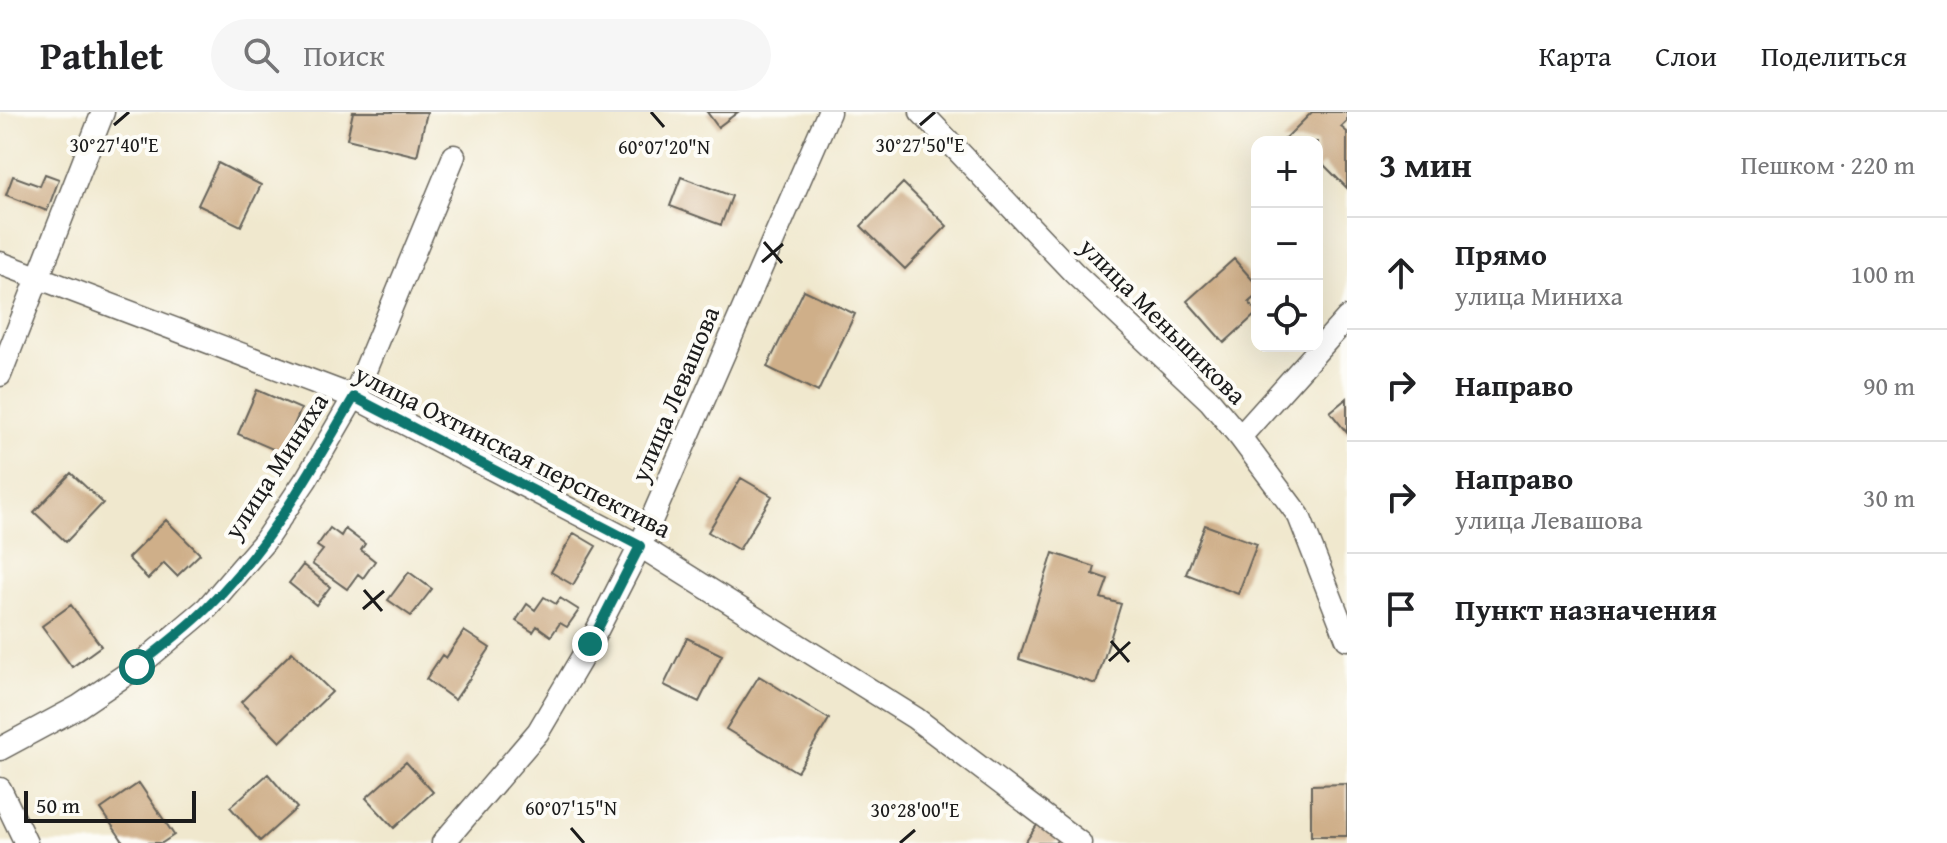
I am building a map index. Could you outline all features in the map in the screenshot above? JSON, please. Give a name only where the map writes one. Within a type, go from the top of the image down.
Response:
[{"type":"street","points":[[0,375],[103,112]]},
{"type":"street","name":"улица Левашова","points":[[443,843],[538,732],[590,644],[640,546],[829,112]]},
{"type":"street","name":"улица Меньшикова","points":[[921,112],[1074,273],[1210,401],[1240,437],[1299,516],[1347,639]]},
{"type":"street","name":"улица Миниха","points":[[0,749],[78,707],[137,667],[207,608],[264,542],[307,478],[354,397],[454,156]]},
{"type":"street","name":"улица Охтинская перспектива","points":[[0,263],[354,397],[640,546],[915,718],[1080,843]]},
{"type":"street","points":[[1240,437],[1347,318]]},
{"type":"street","points":[[0,789],[26,843]]},
{"type":"building","points":[[353,112],[427,112],[417,156],[347,139]]},
{"type":"building","points":[[707,112],[738,112],[718,127]]},
{"type":"building","points":[[1312,112],[1347,112],[1347,121],[1341,127],[1347,132],[1347,188],[1323,164],[1323,136],[1288,136]]},
{"type":"building","points":[[218,163],[261,185],[241,226],[198,205]]},
{"type":"building","points":[[45,174],[59,179],[47,211],[6,195],[13,176],[40,186]]},
{"type":"building","points":[[681,177],[732,196],[721,225],[670,206]]},
{"type":"building","points":[[903,183],[947,226],[905,269],[861,226]]},
{"type":"building","points":[[1234,259],[1251,278],[1251,318],[1224,343],[1187,301]]},
{"type":"building","points":[[804,290],[855,314],[818,392],[767,367]]},
{"type":"building","points":[[257,390],[301,409],[282,453],[238,434]]},
{"type":"building","points":[[1347,398],[1347,433],[1330,412]]},
{"type":"building","points":[[71,473],[103,503],[66,542],[34,512]]},
{"type":"building","points":[[741,478],[772,496],[739,550],[708,532]]},
{"type":"building","points":[[166,520],[200,554],[177,576],[164,563],[148,579],[128,558]]},
{"type":"building","points":[[1205,525],[1257,544],[1238,594],[1186,574]]},
{"type":"building","points":[[330,528],[341,536],[345,529],[365,544],[361,550],[375,561],[363,578],[358,574],[347,589],[312,564],[323,550],[317,546]]},
{"type":"building","points":[[574,533],[596,546],[573,585],[551,572]]},
{"type":"building","points":[[1053,553],[1095,567],[1093,574],[1108,579],[1101,598],[1121,604],[1096,684],[1019,659]]},
{"type":"building","points":[[303,565],[330,587],[316,605],[289,583]]},
{"type":"building","points":[[409,572],[432,589],[411,616],[388,600]]},
{"type":"building","points":[[544,597],[556,604],[560,598],[579,610],[567,627],[560,623],[551,636],[537,626],[533,632],[516,621],[527,604],[535,610]]},
{"type":"building","points":[[71,605],[101,646],[72,667],[42,626]]},
{"type":"building","points":[[464,631],[490,648],[455,700],[426,679],[442,655],[446,658]]},
{"type":"building","points":[[687,638],[722,655],[699,702],[664,685]]},
{"type":"building","points":[[292,652],[332,692],[280,742],[241,702]]},
{"type":"building","points":[[759,676],[829,719],[797,772],[726,729]]},
{"type":"building","points":[[406,762],[433,792],[394,828],[366,798]]},
{"type":"building","points":[[268,774],[297,808],[260,841],[230,807]]},
{"type":"building","points":[[139,783],[174,835],[162,843],[124,843],[101,809]]},
{"type":"building","points":[[1347,784],[1347,836],[1311,836],[1311,785]]},
{"type":"building","points":[[1039,822],[1060,836],[1055,843],[1025,843]]},
{"type":"route","points":[[137,667],[207,608],[264,542],[307,478],[354,397],[640,546],[590,644]]}]
